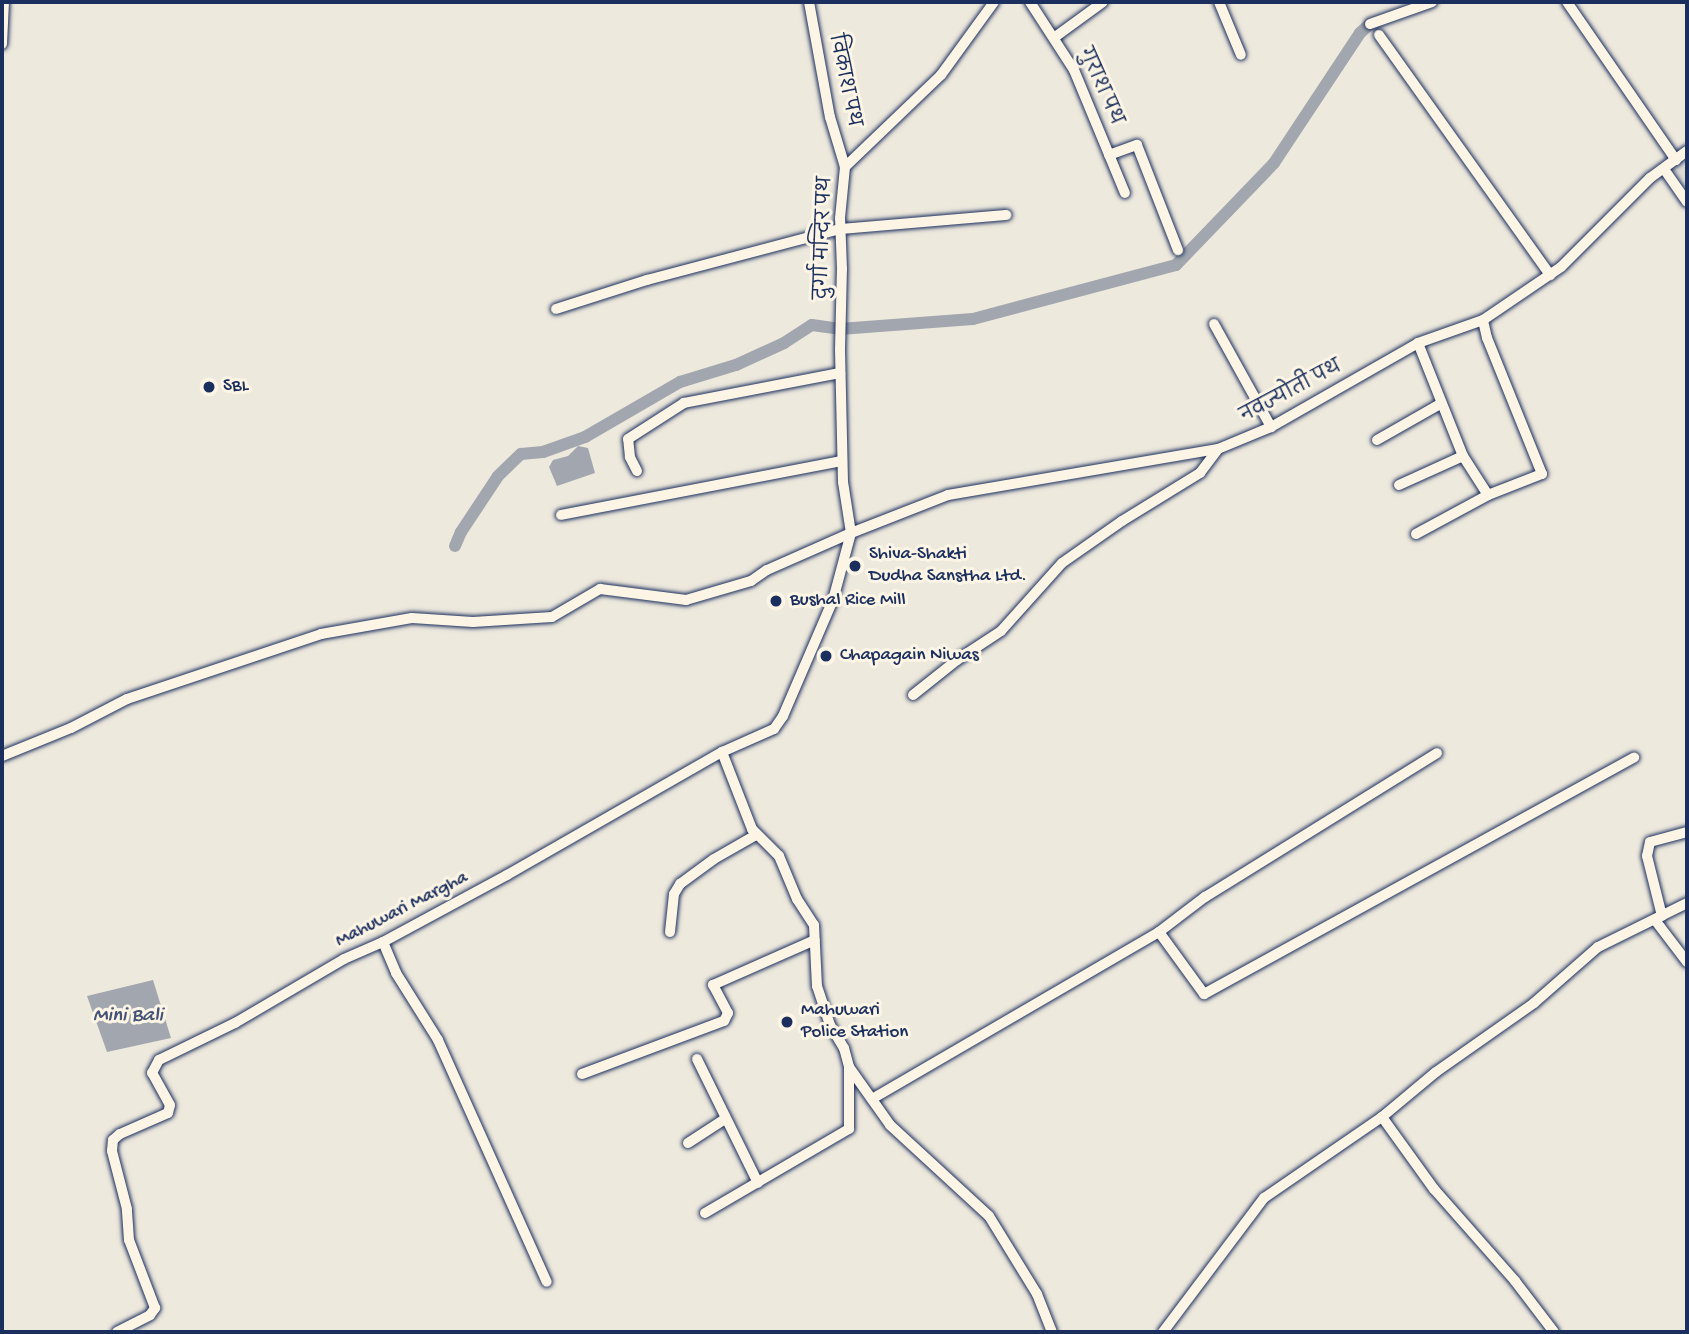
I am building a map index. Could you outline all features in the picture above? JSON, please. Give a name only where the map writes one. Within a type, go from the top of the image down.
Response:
[{"type":"street","points":[[2,44],[4,2]]},
{"type":"street","name":"विकाश पथ","points":[[809,2],[830,117],[845,167]]},
{"type":"street","name":"दुर्गा मन्दिर पथ","points":[[851,533],[842,461],[840,373],[840,229],[845,167],[941,75],[994,2]]},
{"type":"street","name":"गुराश पथ","points":[[1030,2],[1074,70],[1125,193]]},
{"type":"street","points":[[1055,37],[1102,2]]},
{"type":"street","points":[[1219,2],[1241,55]]},
{"type":"street","points":[[1370,24],[1432,2]]},
{"type":"street","points":[[1567,2],[1676,160]]},
{"type":"street","points":[[1379,34],[1550,275]]},
{"type":"street","points":[[1110,155],[1138,145],[1178,250]]},
{"type":"street","name":"नवज्योती पथ","points":[[2,756],[71,728],[127,699],[321,634],[412,618],[473,622],[552,617],[600,589],[686,600],[751,581],[767,570],[851,533],[948,495],[997,489],[1081,470],[1217,449],[1272,427],[1418,343],[1483,320],[1578,253],[1650,178],[1687,151]]},
{"type":"street","points":[[1664,169],[1687,202]]},
{"type":"street","points":[[556,309],[647,280],[840,229],[1006,215]]},
{"type":"street","points":[[1416,534],[1488,495],[1542,474],[1487,338],[1483,320]]},
{"type":"street","points":[[1214,324],[1272,427]]},
{"type":"street","points":[[1418,343],[1440,404],[1463,456],[1488,495]]},
{"type":"street","points":[[636,471],[630,457],[628,439],[684,403],[840,373]]},
{"type":"street","points":[[1377,440],[1440,404]]},
{"type":"street","points":[[913,695],[957,660],[1001,631],[1062,564],[1122,521],[1200,473],[1217,449]]},
{"type":"street","points":[[1399,485],[1463,456]]},
{"type":"street","points":[[561,515],[842,461]]},
{"type":"street","name":"Mahuwari Margha","points":[[117,1332],[150,1315],[155,1308],[129,1240],[127,1209],[112,1151],[113,1140],[120,1134],[168,1113],[170,1105],[152,1073],[159,1060],[235,1023],[344,959],[383,942],[722,752],[774,729],[783,716],[833,600],[851,533]]},
{"type":"street","points":[[705,1213],[849,1129],[846,1097],[849,1067],[844,1048],[830,1025],[817,986],[814,925],[797,899],[779,856],[765,840],[756,835],[722,752]]},
{"type":"street","points":[[872,1099],[1159,932],[1205,897],[1437,753]]},
{"type":"street","points":[[1159,932],[1204,994],[1634,758]]},
{"type":"street","points":[[1687,832],[1650,842],[1647,856],[1659,918],[1687,962]]},
{"type":"street","points":[[670,932],[674,894],[680,884],[714,859],[756,835]]},
{"type":"street","points":[[1163,1332],[1264,1198],[1382,1117],[1436,1072],[1534,1003],[1598,947],[1687,903]]},
{"type":"street","points":[[583,1074],[724,1021],[728,1013],[713,985],[815,940]]},
{"type":"street","points":[[383,942],[396,973],[438,1040],[547,1282]]},
{"type":"street","points":[[697,1059],[758,1183]]},
{"type":"street","points":[[849,1067],[890,1125],[989,1216],[1037,1294],[1052,1332]]},
{"type":"street","points":[[1382,1117],[1434,1189],[1508,1272],[1554,1332]]},
{"type":"street","points":[[688,1143],[725,1119]]},
{"type":"shaded area","points":[[1687,157],[1687,191],[1673,169]]},
{"type":"water","points":[[578,446],[588,448],[595,473],[557,486],[549,467],[553,460],[568,456]]},
{"type":"water","name":"Mini Bali","points":[[153,980],[171,1038],[107,1052],[87,996]]},
{"type":"waterway","points":[[455,546],[461,532],[498,476],[521,454],[543,452],[585,437],[680,382],[736,365],[784,343],[812,325],[840,329],[973,319],[1176,265],[1274,163],[1360,33],[1370,24]]},
{"type":"place","name":"SBL","points":[[209,387]]},
{"type":"place","name":"Shiva-Shakti Dudha Sanstha Ltd.","points":[[855,566]]},
{"type":"place","name":"Bushal Rice Mill","points":[[776,601]]},
{"type":"place","name":"Chapagain Niwas","points":[[826,656]]},
{"type":"place","name":"Mahuwari Police Station","points":[[787,1022]]}]
